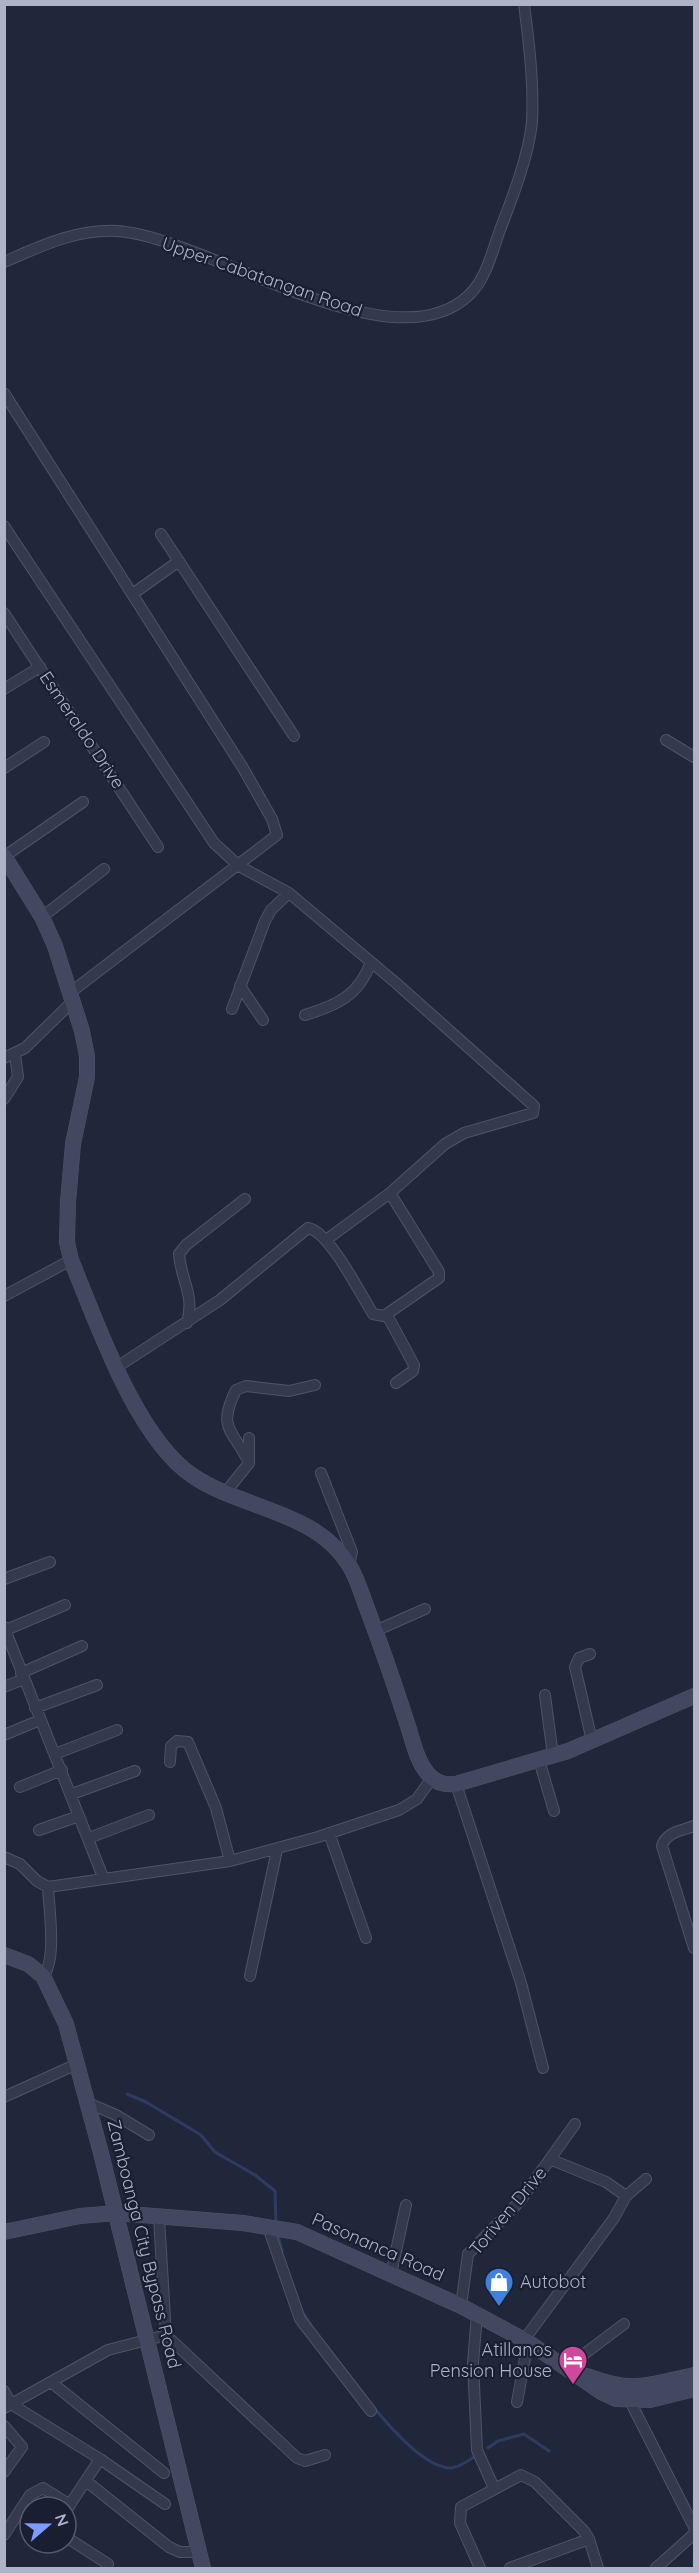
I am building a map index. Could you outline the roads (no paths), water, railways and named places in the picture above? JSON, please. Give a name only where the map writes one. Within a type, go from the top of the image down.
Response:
[{"type":"street","name":"Upper Cabatangan Road","points":[[4,262],[62,238],[98,231],[119,231],[172,245],[362,314],[412,317],[456,305],[478,285],[488,264],[529,138],[532,99],[524,4]]},
{"type":"street","points":[[4,393],[134,593],[243,768],[274,825],[275,838],[72,997],[10,1056],[18,1077],[7,1093]]},
{"type":"street","points":[[4,526],[214,843],[239,866],[289,893],[534,1106],[533,1113],[524,1117],[464,1133],[445,1144],[390,1193],[326,1240]]},
{"type":"street","points":[[160,534],[294,736]]},
{"type":"street","points":[[134,593],[179,561]]},
{"type":"street","name":"Esmeraldo Drive","points":[[4,613],[158,847]]},
{"type":"street","points":[[4,689],[40,667]]},
{"type":"street","points":[[666,740],[694,757]]},
{"type":"street","points":[[4,768],[44,742]]},
{"type":"street","points":[[83,802],[5,856],[42,917],[82,1030],[87,1077],[73,1144],[67,1242],[71,1260],[117,1367],[165,1449],[194,1476],[225,1492],[303,1524],[323,1536],[349,1565],[375,1631],[420,1760],[432,1778],[440,1783],[456,1784],[546,1758],[592,1741],[694,1696]]},
{"type":"street","points":[[42,917],[104,869]]},
{"type":"street","points":[[232,1009],[265,921],[272,910],[289,893]]},
{"type":"street","points":[[305,1015],[350,996],[365,979],[371,962]]},
{"type":"street","points":[[240,986],[263,1020]]},
{"type":"street","points":[[117,1367],[220,1300],[304,1230],[314,1229],[326,1240],[373,1314],[387,1314],[439,1278],[439,1272],[390,1193]]},
{"type":"street","points":[[187,1323],[191,1296],[180,1266],[179,1254],[186,1245],[245,1199]]},
{"type":"street","points":[[4,1296],[71,1260]]},
{"type":"street","points":[[387,1314],[414,1365],[413,1371],[396,1383]]},
{"type":"street","points":[[249,1463],[227,1428],[226,1420],[236,1390],[246,1386],[289,1391],[315,1385]]},
{"type":"street","points":[[225,1492],[249,1463],[249,1438]]},
{"type":"street","points":[[321,1473],[352,1552],[349,1565]]},
{"type":"street","points":[[4,1579],[50,1562]]},
{"type":"street","points":[[65,1605],[5,1628],[103,1877]]},
{"type":"street","points":[[375,1631],[425,1609]]},
{"type":"street","points":[[4,1688],[82,1646]]},
{"type":"street","points":[[590,1654],[579,1658],[575,1668],[592,1741]]},
{"type":"street","points":[[35,1708],[97,1685]]},
{"type":"street","points":[[545,1695],[546,1758],[554,1811]]},
{"type":"street","points":[[4,1735],[40,1720]]},
{"type":"street","points":[[55,1754],[117,1730]]},
{"type":"street","points":[[170,1761],[171,1746],[177,1741],[189,1742],[216,1808],[230,1861]]},
{"type":"street","points":[[20,1787],[62,1770]]},
{"type":"street","points":[[72,1794],[135,1772]]},
{"type":"street","points":[[4,1857],[20,1864],[37,1881],[48,1887],[103,1877],[230,1861],[277,1850],[412,1804],[432,1778]]},
{"type":"street","points":[[456,1784],[509,1945],[543,2068]]},
{"type":"street","points":[[89,1838],[149,1815]]},
{"type":"street","points":[[39,1830],[79,1816]]},
{"type":"street","points":[[694,1826],[670,1835],[664,1839],[662,1846],[694,1948]]},
{"type":"street","points":[[329,1833],[366,1938]]},
{"type":"street","points":[[250,1976],[277,1850]]},
{"type":"street","points":[[43,1976],[48,1969],[51,1956],[48,1887]]},
{"type":"street","name":"Zamboanga City Bypass Road","points":[[4,1955],[28,1964],[43,1976],[58,2003],[88,2103],[148,2338],[203,2568]]},
{"type":"street","points":[[4,2097],[77,2064]]},
{"type":"street","points":[[88,2103],[124,2119],[149,2135]]},
{"type":"street","name":"Toriven Drive","points":[[461,2306],[468,2254],[520,2201],[552,2160],[575,2124]]},
{"type":"street","points":[[552,2160],[606,2182],[627,2196]]},
{"type":"street","points":[[517,2402],[526,2341],[614,2218],[627,2196],[646,2179]]},
{"type":"street","points":[[391,2274],[406,2205]]},
{"type":"street","name":"Pasonanca Road","points":[[4,2232],[70,2218],[116,2213],[243,2223],[297,2232],[320,2240],[477,2314],[526,2341],[601,2392],[616,2399],[650,2400],[694,2389]]},
{"type":"street","points":[[159,2217],[166,2336],[297,2458],[305,2461],[325,2455]]},
{"type":"street","points":[[268,2227],[300,2319],[371,2411]]},
{"type":"street","points":[[477,2314],[473,2362],[477,2450],[494,2488]]},
{"type":"street","points":[[571,2370],[624,2324]]},
{"type":"street","points":[[8,2406],[108,2350],[148,2338],[166,2336]]},
{"type":"street","name":"Pasonanca Road","points":[[571,2370],[612,2384],[635,2388],[694,2375]]},
{"type":"street","points":[[51,2382],[164,2473]]},
{"type":"street","points":[[4,2391],[8,2406],[100,2459],[165,2504]]},
{"type":"street","points":[[630,2401],[694,2527]]},
{"type":"street","points":[[4,2427],[22,2447],[4,2472]]},
{"type":"street","points":[[77,2495],[100,2459]]},
{"type":"street","points":[[480,2568],[460,2523],[459,2513],[467,2503],[521,2475],[527,2475],[589,2539],[598,2568]]},
{"type":"street","points":[[86,2481],[169,2547],[180,2552],[200,2552]]},
{"type":"street","points":[[30,2495],[43,2488],[54,2495]]},
{"type":"street","points":[[4,2535],[18,2513]]},
{"type":"street","points":[[656,2568],[694,2534]]},
{"type":"street","points":[[510,2568],[589,2539]]},
{"type":"street","points":[[78,2545],[108,2564]]},
{"type":"waterway","points":[[127,2094],[146,2102],[201,2135],[215,2152],[255,2175],[275,2191],[276,2224]]},
{"type":"waterway","points":[[278,2236],[282,2251]]},
{"type":"waterway","points":[[302,2311],[311,2325]]},
{"type":"waterway","points":[[375,2409],[409,2446],[430,2461],[454,2468],[476,2456]]},
{"type":"waterway","points":[[488,2448],[498,2441],[524,2434],[549,2451]]},
{"type":"place","name":"Autobot","points":[[499,2308]]},
{"type":"place","name":"Atillanos Pension House","points":[[573,2386]]}]
